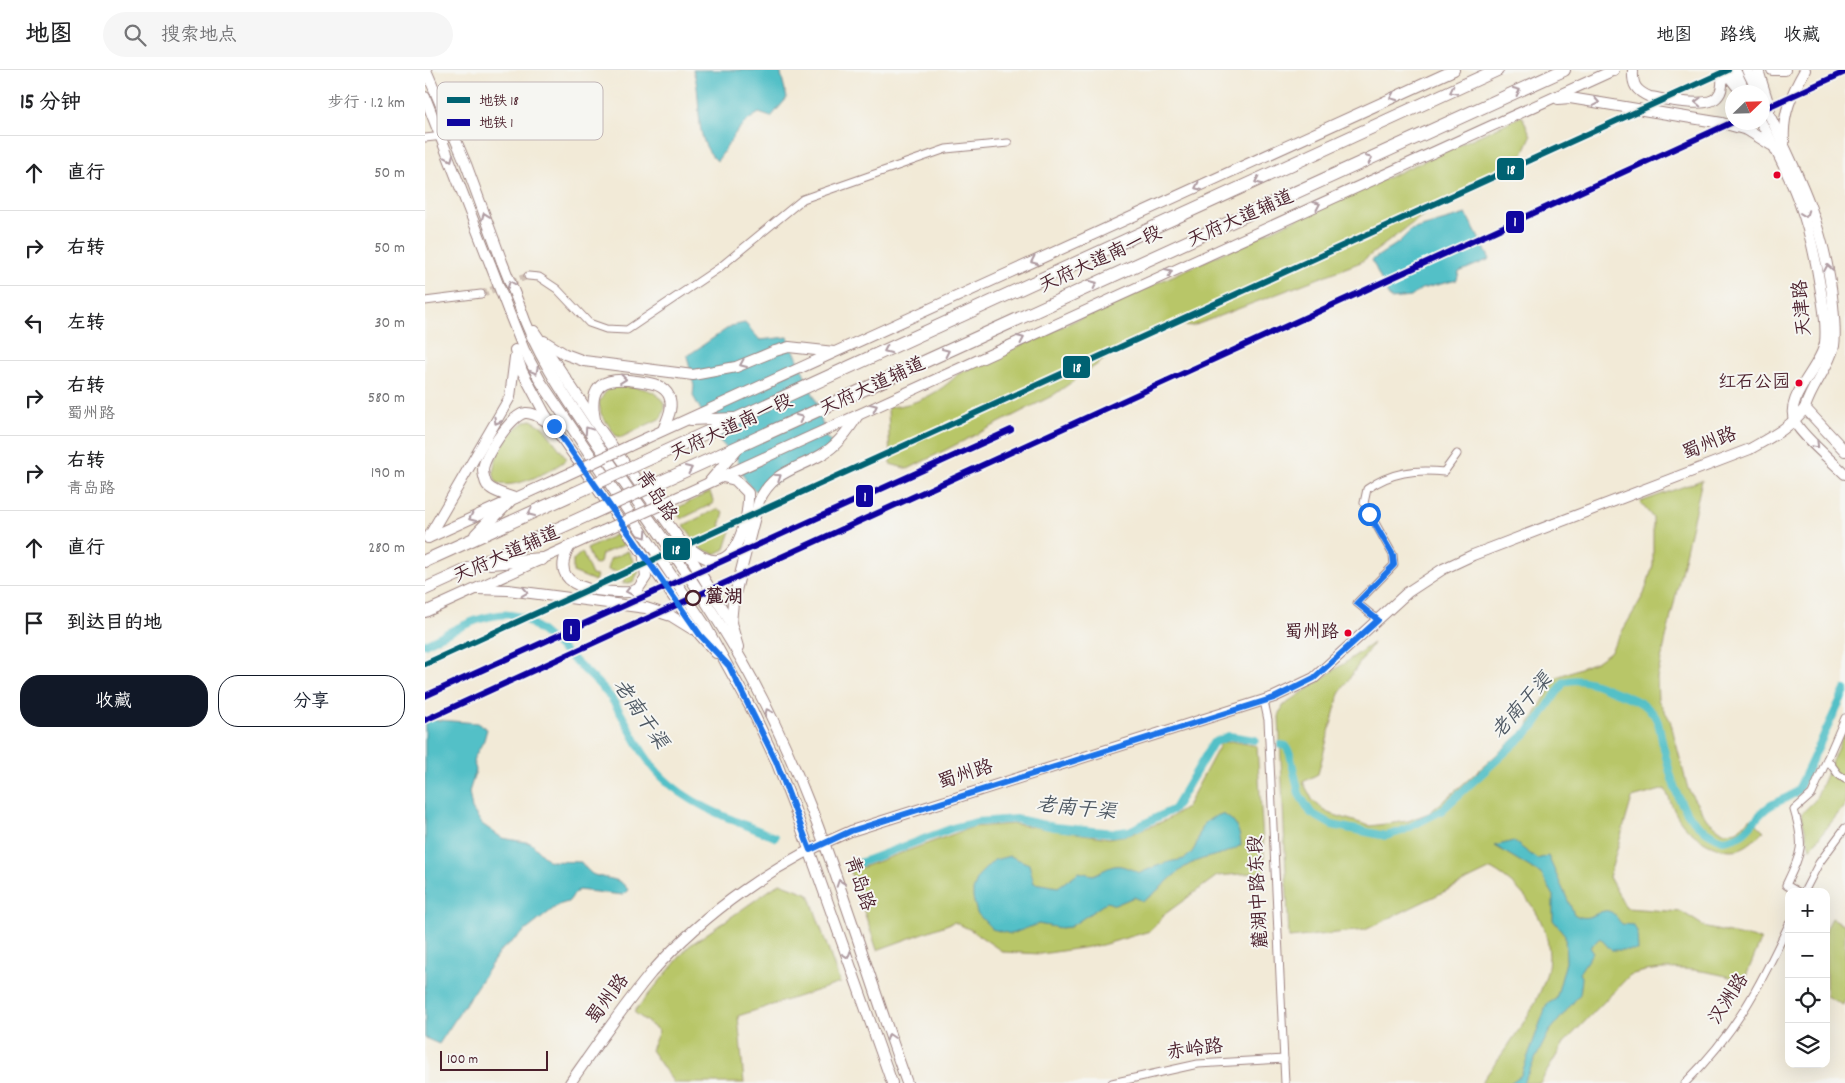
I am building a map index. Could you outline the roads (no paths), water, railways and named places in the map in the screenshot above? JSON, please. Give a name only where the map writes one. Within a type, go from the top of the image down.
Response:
[{"type":"highway","name":"天府大道南一段","points":[[469,541],[1497,70]]},
{"type":"highway","name":"天府大道南一段","points":[[480,564],[654,485],[726,457],[739,446],[1564,70]]},
{"type":"highway","points":[[425,561],[469,541],[512,500]]},
{"type":"highway","points":[[425,590],[480,564],[542,559]]},
{"type":"street","name":"青岛路","points":[[426,70],[437,96]]},
{"type":"street","points":[[700,417],[835,352],[1454,70]]},
{"type":"street","name":"天府大道辅道","points":[[425,612],[1614,70]]},
{"type":"street","points":[[1633,70],[1632,80],[1635,88],[1643,94],[1650,97],[1702,103],[1717,98],[1721,91],[1723,70]]},
{"type":"street","points":[[1723,70],[1735,85]]},
{"type":"street","points":[[1735,70],[1742,85]]},
{"type":"street","points":[[1747,70],[1754,85]]},
{"type":"street","points":[[1758,70],[1777,131]]},
{"type":"street","points":[[1772,70],[1785,70]]},
{"type":"street","points":[[1547,100],[1570,98],[1722,123],[1747,130],[1781,149],[1785,114],[1793,91],[1805,70]]},
{"type":"street","name":"青岛路","points":[[425,97],[437,126]]},
{"type":"street","name":"天津路","points":[[1770,116],[1777,131],[1781,149],[1807,220],[1825,313],[1825,343],[1820,360],[1793,405],[1795,421]]},
{"type":"street","name":"天津路","points":[[1767,130],[1781,149],[1817,219],[1827,265],[1833,314],[1834,344],[1831,356],[1809,393],[1805,408]]},
{"type":"street","name":"青岛路","points":[[443,140],[524,350],[545,388],[705,625],[729,666],[776,761],[810,850],[892,1083]]},
{"type":"street","name":"青岛路","points":[[455,140],[525,321],[544,360],[568,400],[715,616],[741,660],[789,756],[825,842],[907,1083]]},
{"type":"street","points":[[527,276],[539,277],[557,289],[589,323],[606,329],[627,330],[719,268],[803,199],[946,149],[1008,143]]},
{"type":"street","points":[[425,301],[481,294]]},
{"type":"street","points":[[525,321],[541,339],[597,425],[682,543],[731,623],[741,660]]},
{"type":"street","points":[[512,323],[515,350],[522,371],[554,426],[700,635],[729,666]]},
{"type":"street","points":[[541,339],[565,354],[583,361],[673,374],[693,375],[717,372],[789,347],[835,352]]},
{"type":"street","points":[[427,539],[510,396],[515,350]]},
{"type":"street","points":[[597,425],[593,400],[596,392],[607,381],[619,379],[657,385],[663,388],[669,396],[671,404],[663,430]]},
{"type":"street","points":[[1805,408],[1845,451]]},
{"type":"street","name":"蜀州路","points":[[569,1083],[631,998],[688,936],[733,899],[787,862],[851,831],[1264,701],[1314,678],[1414,588],[1454,563],[1750,449],[1781,432],[1795,421],[1805,408]]},
{"type":"street","points":[[512,500],[495,491],[487,484],[483,469],[487,460],[510,421],[516,416],[532,413],[554,426]]},
{"type":"street","points":[[731,623],[733,602],[759,501],[771,481],[833,447],[847,432],[858,415]]},
{"type":"street","points":[[427,539],[685,420],[700,417],[738,418]]},
{"type":"street","points":[[1795,421],[1845,474]]},
{"type":"street","points":[[1378,620],[1357,603],[1394,565],[1393,555],[1364,503],[1367,489],[1381,478],[1401,473],[1417,470],[1444,472],[1457,454]]},
{"type":"street","points":[[708,484],[726,457]]},
{"type":"street","points":[[682,543],[707,559],[717,561],[733,553],[749,503],[748,493],[735,480],[723,477]]},
{"type":"street","points":[[570,546],[562,559],[567,579],[578,586],[621,592],[630,592],[642,584],[646,569],[642,553]]},
{"type":"street","points":[[477,589],[508,590],[646,608],[671,616],[700,635]]},
{"type":"street","name":"麓湖中路东段","points":[[1264,701],[1268,720],[1285,1083]]},
{"type":"street","points":[[1792,888],[1787,885],[1801,851],[1802,839],[1794,810],[1812,794],[1845,718]]},
{"type":"street","points":[[1827,759],[1838,774],[1845,779]]},
{"type":"street","points":[[1806,888],[1819,863],[1845,828]]},
{"type":"street","name":"汉洲路","points":[[1685,1083],[1714,1052],[1743,1014],[1760,985],[1785,932]]},
{"type":"street","name":"赤岭路","points":[[1112,1083],[1198,1064],[1284,1059]]},
{"type":"water","points":[[693,70],[780,70],[787,98],[771,117],[759,113],[743,124],[717,161],[709,151],[701,130],[698,94]]},
{"type":"water","points":[[1466,214],[1490,259],[1459,272],[1457,280],[1421,289],[1411,297],[1390,299],[1372,260],[1398,243],[1411,230]]},
{"type":"water","points":[[745,323],[760,340],[788,337],[817,403],[826,438],[831,441],[836,453],[757,491],[750,487],[737,459],[716,437],[693,396],[694,386],[687,356],[731,326]]},
{"type":"water","points":[[425,719],[478,723],[487,729],[484,740],[473,760],[476,770],[469,792],[472,809],[482,824],[502,838],[531,843],[549,861],[581,862],[592,874],[617,880],[628,890],[623,895],[578,890],[568,902],[558,905],[500,951],[439,1044],[425,1038]]},
{"type":"water","points":[[1222,814],[1231,819],[1236,826],[1240,835],[1241,845],[1235,849],[1190,864],[1143,901],[1134,897],[1115,905],[1107,902],[1070,927],[1060,928],[1038,924],[1011,934],[992,929],[977,913],[973,890],[979,875],[994,860],[1010,856],[1029,864],[1034,883],[1058,887],[1079,872],[1093,875],[1120,866],[1140,873],[1187,857],[1193,851],[1201,828],[1205,823]]},
{"type":"water","points":[[1513,841],[1537,859],[1548,856],[1574,914],[1580,917],[1590,917],[1607,911],[1612,913],[1622,924],[1633,925],[1637,931],[1638,950],[1611,950],[1600,938],[1590,947],[1593,952],[1579,973],[1582,979],[1580,994],[1549,1032],[1523,1083],[1510,1083],[1521,1075],[1547,1004],[1556,999],[1566,962],[1565,935],[1553,920],[1553,894],[1541,874],[1495,846]]},
{"type":"waterway","name":"老南干渠","points":[[425,644],[480,619],[501,615],[521,617],[555,643],[607,693],[647,759],[674,788],[715,812],[775,837]]},
{"type":"waterway","name":"老南干渠","points":[[1281,745],[1286,746],[1290,754],[1299,794],[1311,813],[1332,825],[1386,836],[1402,831],[1441,811],[1535,725],[1564,682],[1586,681],[1631,698],[1643,704],[1652,712],[1658,722],[1670,772],[1680,800],[1696,823],[1708,833],[1723,840],[1744,832],[1767,808],[1798,790],[1845,690]]},
{"type":"waterway","name":"老南干渠","points":[[857,864],[953,828],[977,822],[1017,819],[1054,827],[1113,833],[1129,831],[1174,809],[1213,743],[1229,736],[1255,740]]},
{"type":"tunnel","points":[[481,294],[528,276]]},
{"type":"metro line","name":"18","points":[[425,664],[1728,70]]},
{"type":"metro line","name":"1","points":[[1770,106],[1845,72]]},
{"type":"metro line","name":"1","points":[[425,720],[1725,126]]},
{"type":"metro line","name":"1","points":[[425,696],[1011,430]]},
{"type":"place","name":"红石公园","points":[[1799,383]]},
{"type":"place","name":"麓湖","points":[[693,598]]},
{"type":"place","name":"蜀州路","points":[[1348,633]]}]
